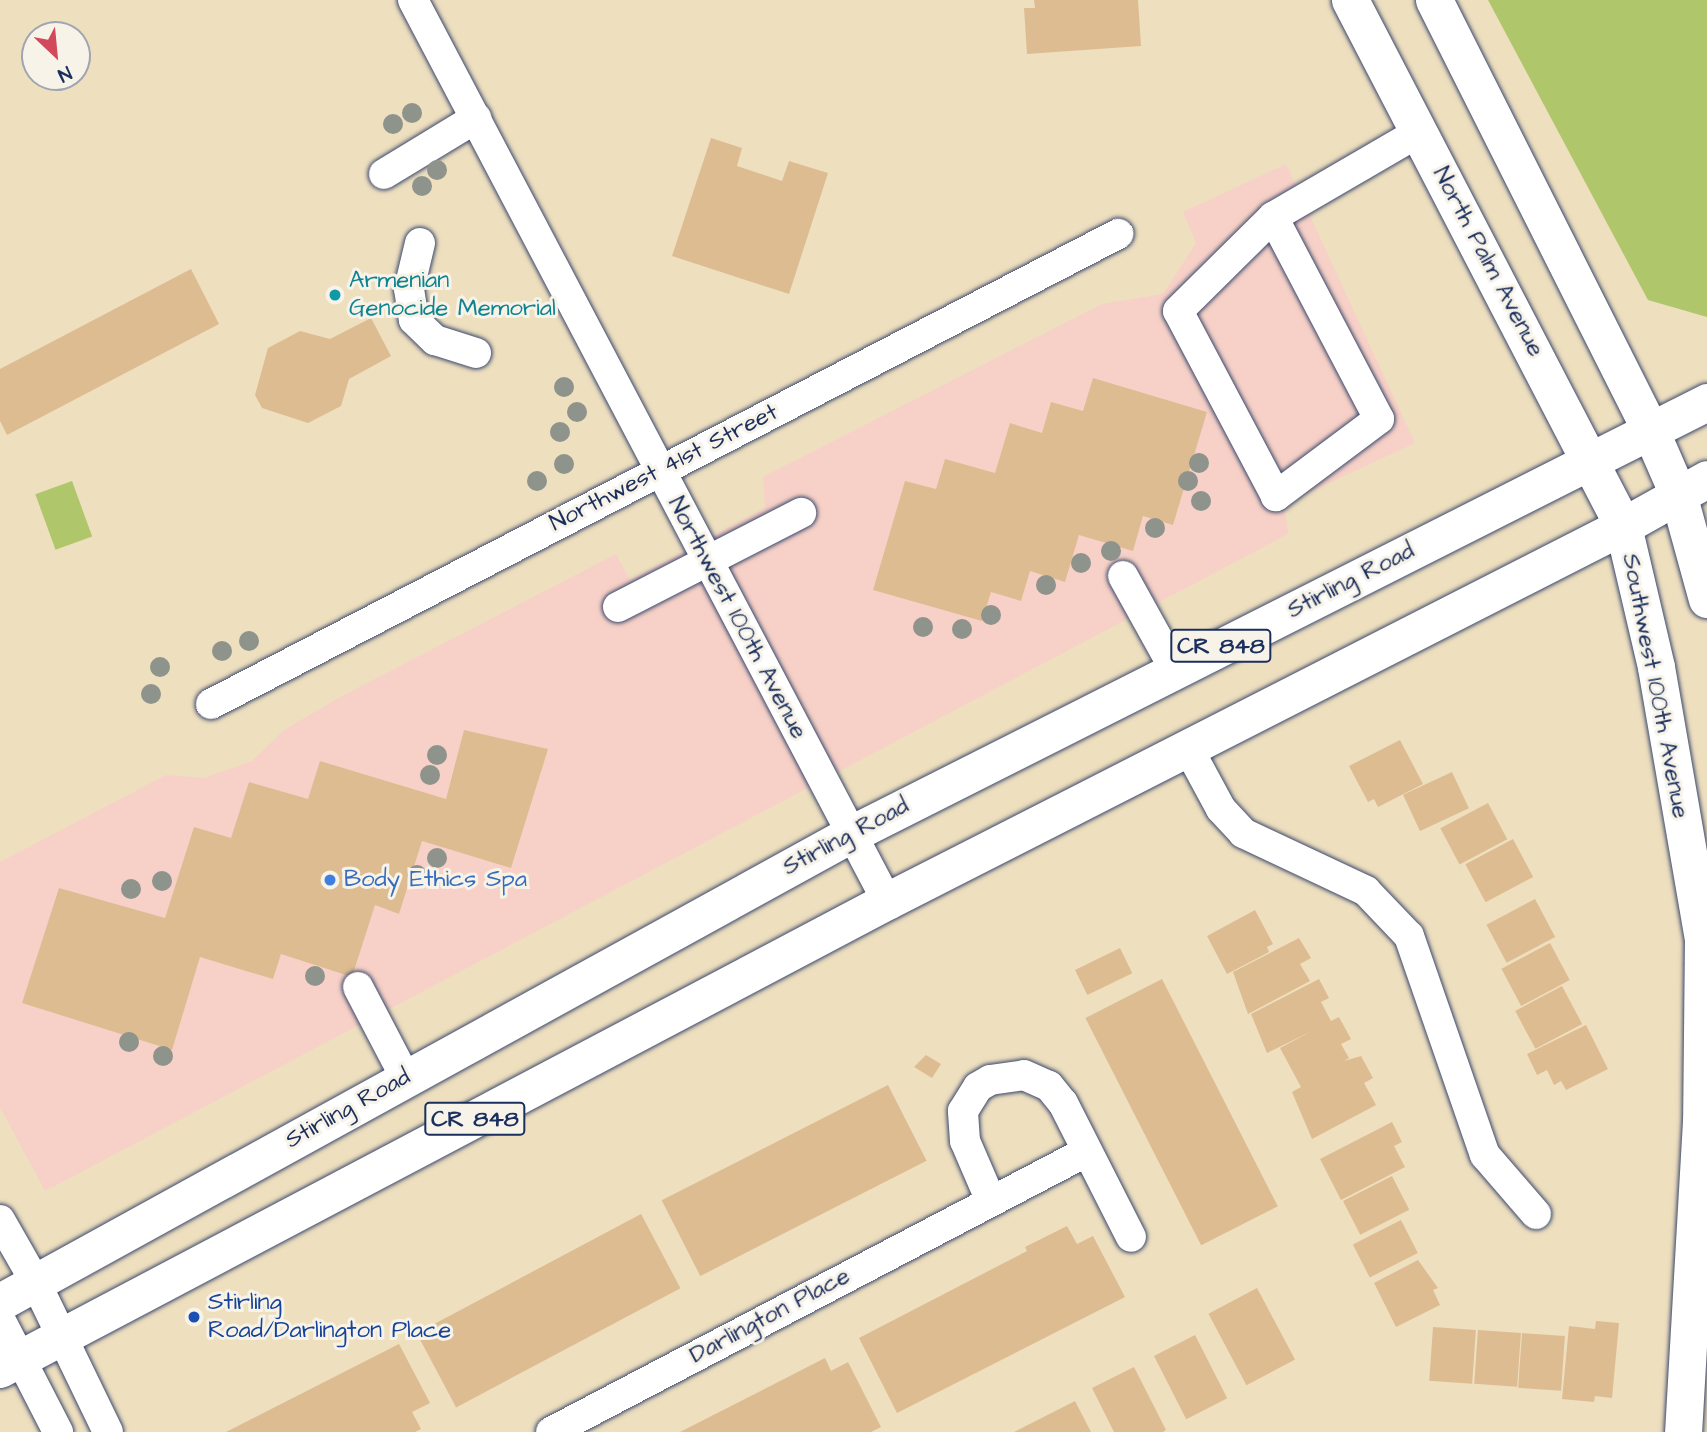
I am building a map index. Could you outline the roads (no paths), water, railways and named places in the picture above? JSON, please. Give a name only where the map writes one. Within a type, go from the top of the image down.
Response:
[{"type":"main road","name":"North Palm Avenue","points":[[1350,0],[1592,459],[1623,526]]},
{"type":"main road","points":[[1434,0],[1651,432],[1693,486],[1707,599]]},
{"type":"main road","name":"Stirling Road","points":[[0,1302],[851,834],[1707,402]]},
{"type":"main road","name":"CR 848","points":[[10,1364],[887,901],[1623,526],[1693,486]]},
{"type":"main road","name":"Southwest 100th Avenue","points":[[1623,526],[1656,667],[1703,938],[1701,1121],[1683,1432]]},
{"type":"street","name":"Northwest 100th Avenue","points":[[413,0],[887,901]]},
{"type":"street","points":[[384,174],[476,118]]},
{"type":"street","points":[[1273,217],[1380,419],[1276,496],[1178,311],[1273,217],[1419,132]]},
{"type":"street","name":"Northwest 41st Street","points":[[211,704],[1118,234]]},
{"type":"street","points":[[420,243],[409,289],[414,320],[435,340],[475,353]]},
{"type":"street","points":[[618,607],[801,513]]},
{"type":"street","points":[[1123,576],[1175,670]]},
{"type":"street","points":[[1188,748],[1221,809],[1243,833],[1366,891],[1409,936],[1485,1156],[1536,1214]]},
{"type":"street","points":[[358,987],[405,1077]]},
{"type":"street","points":[[989,1199],[961,1126],[969,1097],[990,1080],[1024,1075],[1049,1086],[1131,1237]]},
{"type":"street","name":"Darlington Place","points":[[551,1432],[989,1199],[1086,1152]]},
{"type":"street","points":[[0,1220],[63,1336],[108,1432]]},
{"type":"street","points":[[0,1319],[10,1364],[58,1432]]},
{"type":"place","name":"Armenian Genocide Memorial","points":[[335,295]]},
{"type":"place","name":"Body Ethics Spa","points":[[330,880]]},
{"type":"place","name":"Stirling Road/Darlington Place","points":[[194,1317]]}]
